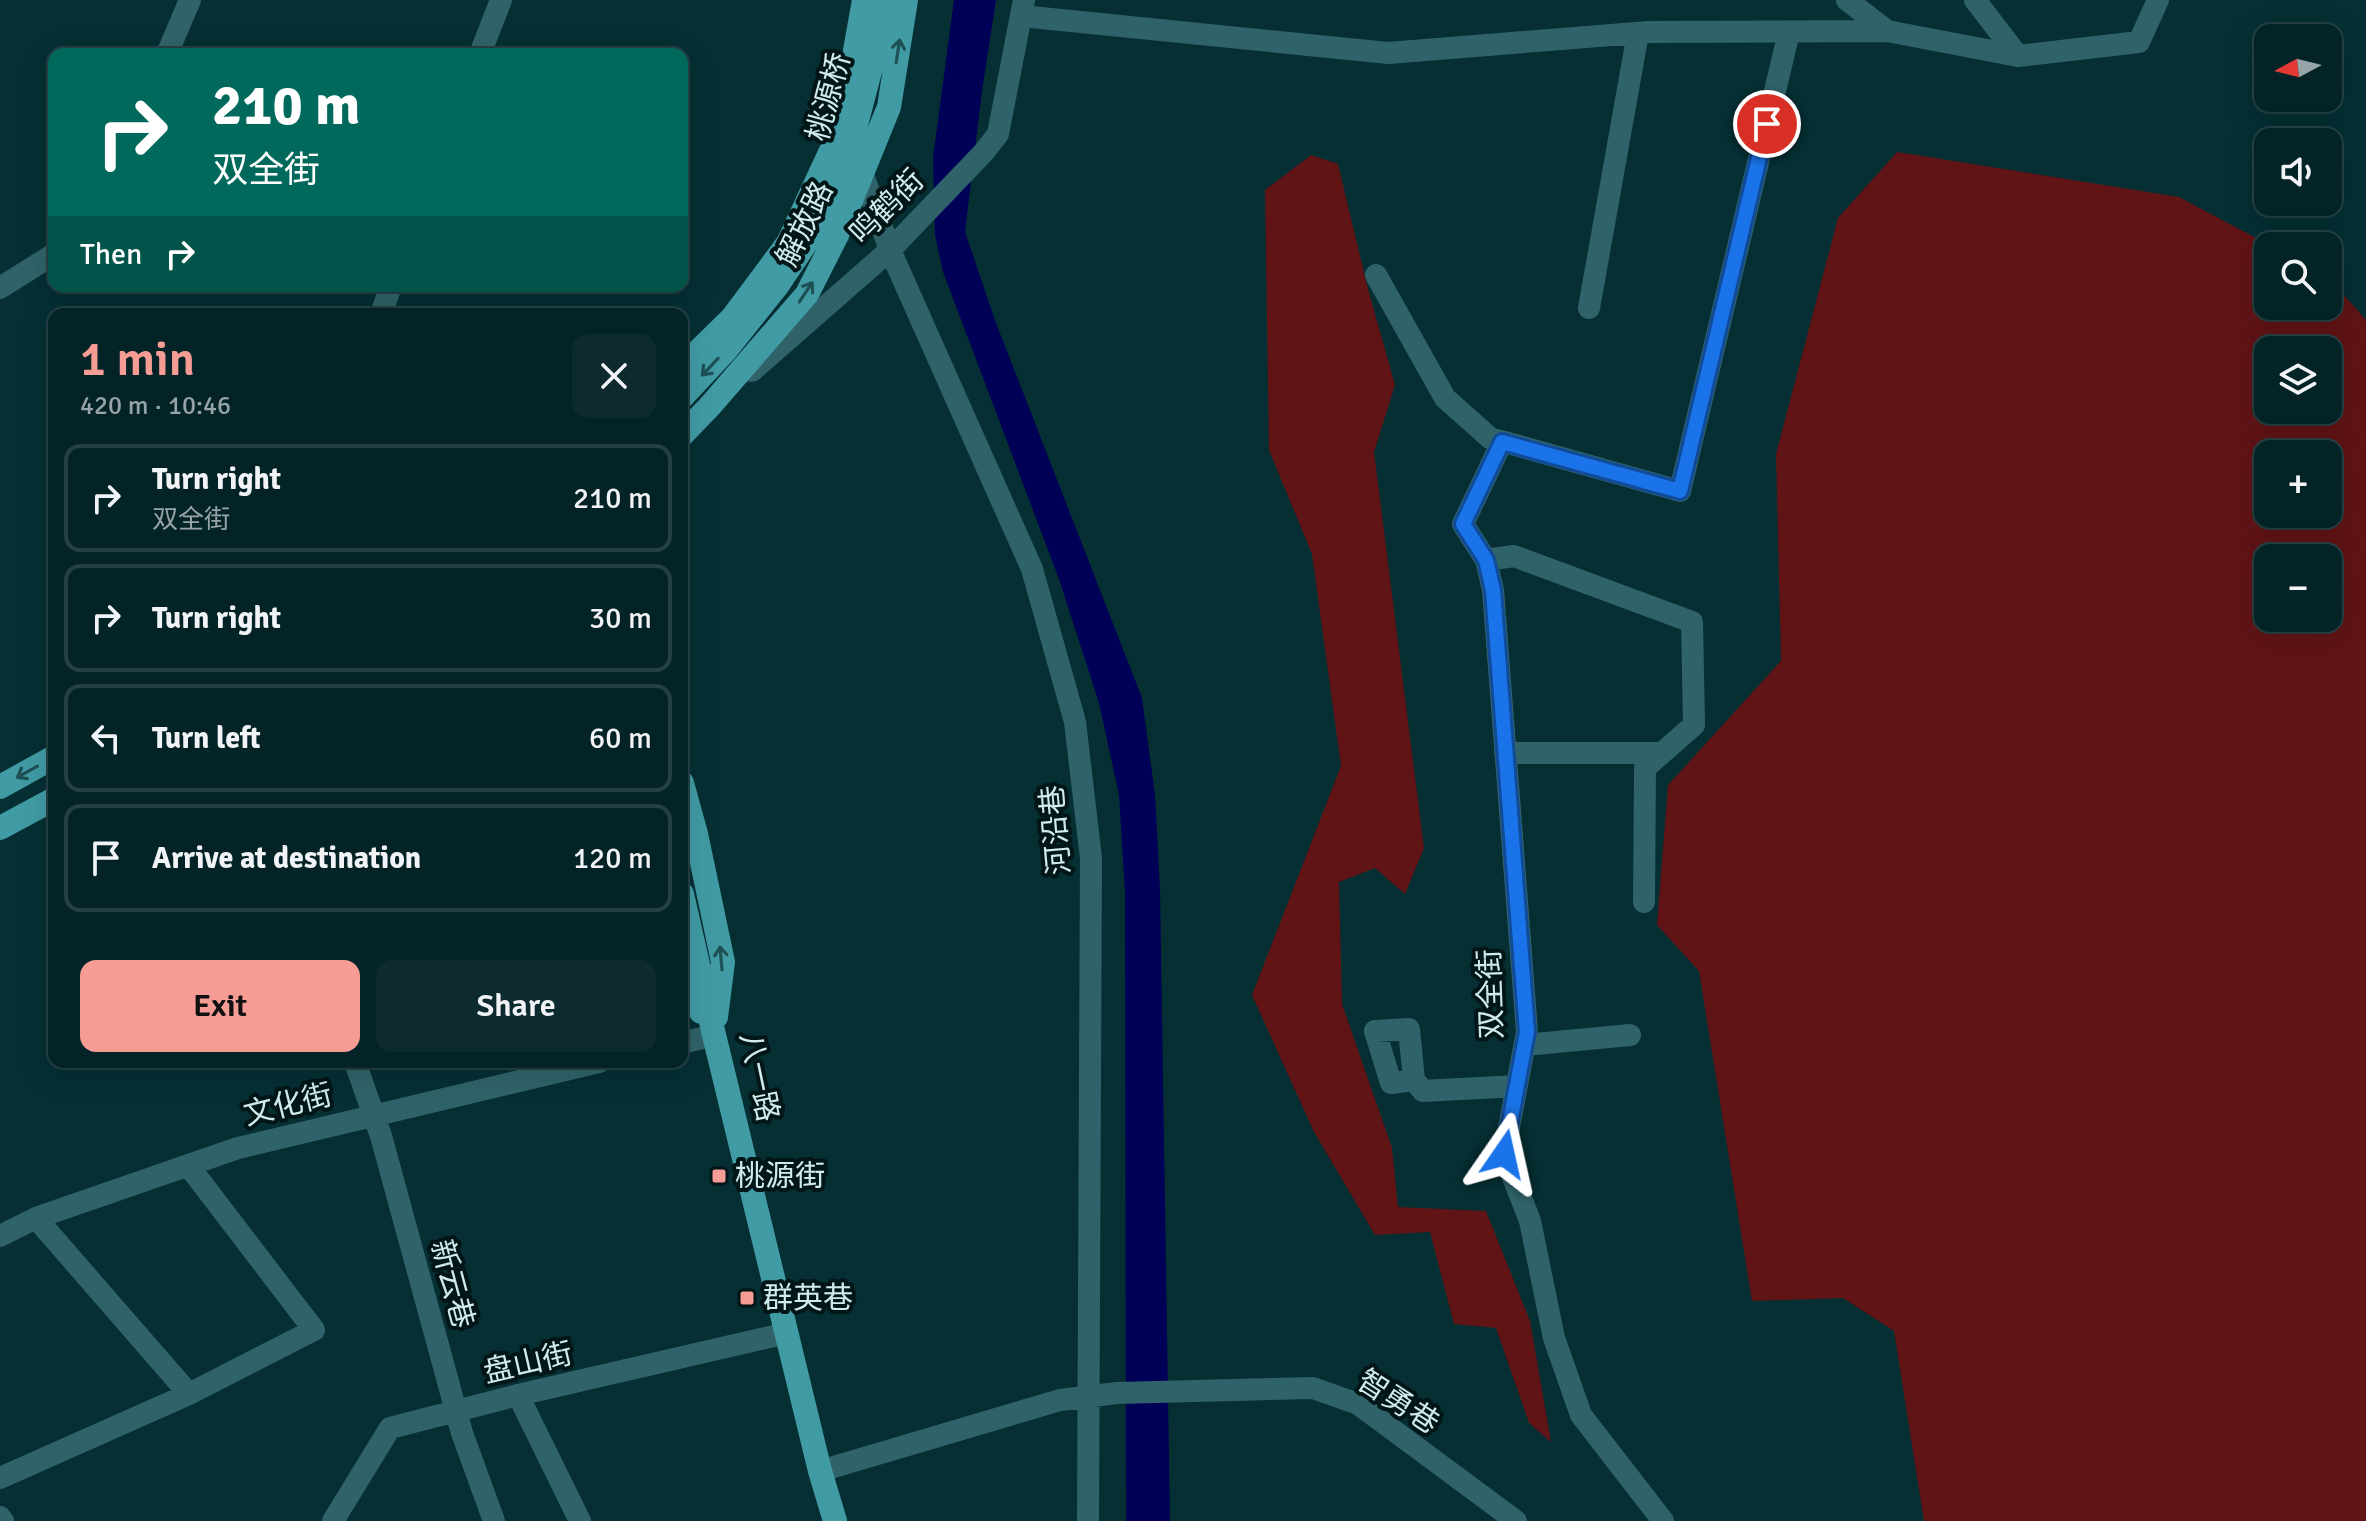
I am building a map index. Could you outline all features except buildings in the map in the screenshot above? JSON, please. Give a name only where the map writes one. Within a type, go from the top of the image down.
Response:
[{"type":"main road","name":"解放路","points":[[688,361],[733,317],[788,243],[841,129],[864,0]]},
{"type":"main road","name":"桃源桥","points":[[688,391],[726,350],[777,286],[814,231],[847,159],[873,60],[884,0]]},
{"type":"main road","name":"解放路","points":[[688,429],[807,294],[837,235],[889,107],[906,0]]},
{"type":"main road","points":[[0,787],[48,760]]},
{"type":"main road","points":[[0,828],[48,802]]},
{"type":"main road","name":"八一路","points":[[688,805],[723,962],[714,1035],[820,1471],[835,1521]]},
{"type":"main road","points":[[688,920],[714,1035]]},
{"type":"main road","points":[[688,989],[714,1035]]},
{"type":"street","points":[[170,48],[190,0]]},
{"type":"street","points":[[482,48],[501,0]]},
{"type":"street","points":[[1847,0],[1887,31]]},
{"type":"street","points":[[1975,0],[2018,56]]},
{"type":"street","points":[[1022,8],[1388,53],[1638,33],[1887,31],[2018,56],[2139,42],[2158,0]]},
{"type":"street","name":"鸣鹤街","points":[[710,406],[890,250],[984,152],[998,134],[1022,8]]},
{"type":"street","points":[[1376,275],[1445,398],[1490,438],[1680,491],[1789,32]]},
{"type":"street","points":[[1589,308],[1638,33]]},
{"type":"street","name":"河沿巷","points":[[863,175],[890,250],[1032,569],[1075,722],[1091,858],[1088,1521]]},
{"type":"street","points":[[0,288],[48,258]]},
{"type":"street","name":"双全街","points":[[1502,442],[1463,524],[1486,560],[1493,590],[1527,1032],[1504,1154],[1530,1221],[1554,1338],[1581,1415],[1663,1521]]},
{"type":"street","points":[[1486,560],[1514,556],[1692,622],[1694,725],[1645,768],[1644,902]]},
{"type":"street","points":[[1505,753],[1661,753]]},
{"type":"street","points":[[688,1042],[714,1035]]},
{"type":"street","points":[[1525,1045],[1630,1035]]},
{"type":"street","name":"新云巷","points":[[357,1068],[374,1115],[456,1411],[494,1521]]},
{"type":"street","name":"文化街","points":[[0,1236],[36,1218],[238,1148],[574,1068]]},
{"type":"street","points":[[1414,1080],[1423,1091],[1517,1086]]},
{"type":"street","points":[[0,1478],[189,1394],[314,1330],[188,1165]]},
{"type":"street","points":[[36,1218],[189,1394]]},
{"type":"street","name":"盘山街","points":[[333,1521],[390,1428],[787,1333]]},
{"type":"street","name":"智勇巷","points":[[820,1471],[1060,1400],[1117,1393],[1313,1388],[1358,1404],[1516,1521]]},
{"type":"street","points":[[518,1395],[580,1521]]},
{"type":"shaded area","points":[[954,0],[996,0],[965,232],[996,323],[1142,698],[1155,795],[1160,889],[1170,1521],[1126,1521],[1125,892],[1119,795],[1099,703],[1059,579],[943,272],[935,235],[933,158]]},
{"type":"shaded area","points":[[1897,152],[2179,197],[2254,237],[2254,320],[2342,320],[2342,293],[2366,320],[2366,1521],[1924,1521],[1894,1331],[1843,1298],[1752,1301],[1699,971],[1657,925],[1668,785],[1781,661],[1776,454],[1838,218]]},
{"type":"shaded area","points":[[1311,155],[1338,164],[1395,385],[1374,452],[1424,848],[1405,894],[1375,868],[1339,882],[1342,1004],[1392,1148],[1398,1207],[1486,1211],[1530,1321],[1551,1442],[1529,1423],[1496,1328],[1454,1324],[1430,1232],[1375,1235],[1314,1132],[1252,995],[1341,766],[1312,554],[1269,450],[1265,190]]},
{"type":"place","name":"桃源街","points":[[719,1176]]},
{"type":"place","name":"群英巷","points":[[747,1298]]},
{"type":"route","points":[[1504,1154],[1527,1032],[1493,590],[1486,560],[1463,524],[1502,442],[1680,491],[1767,124]]}]
